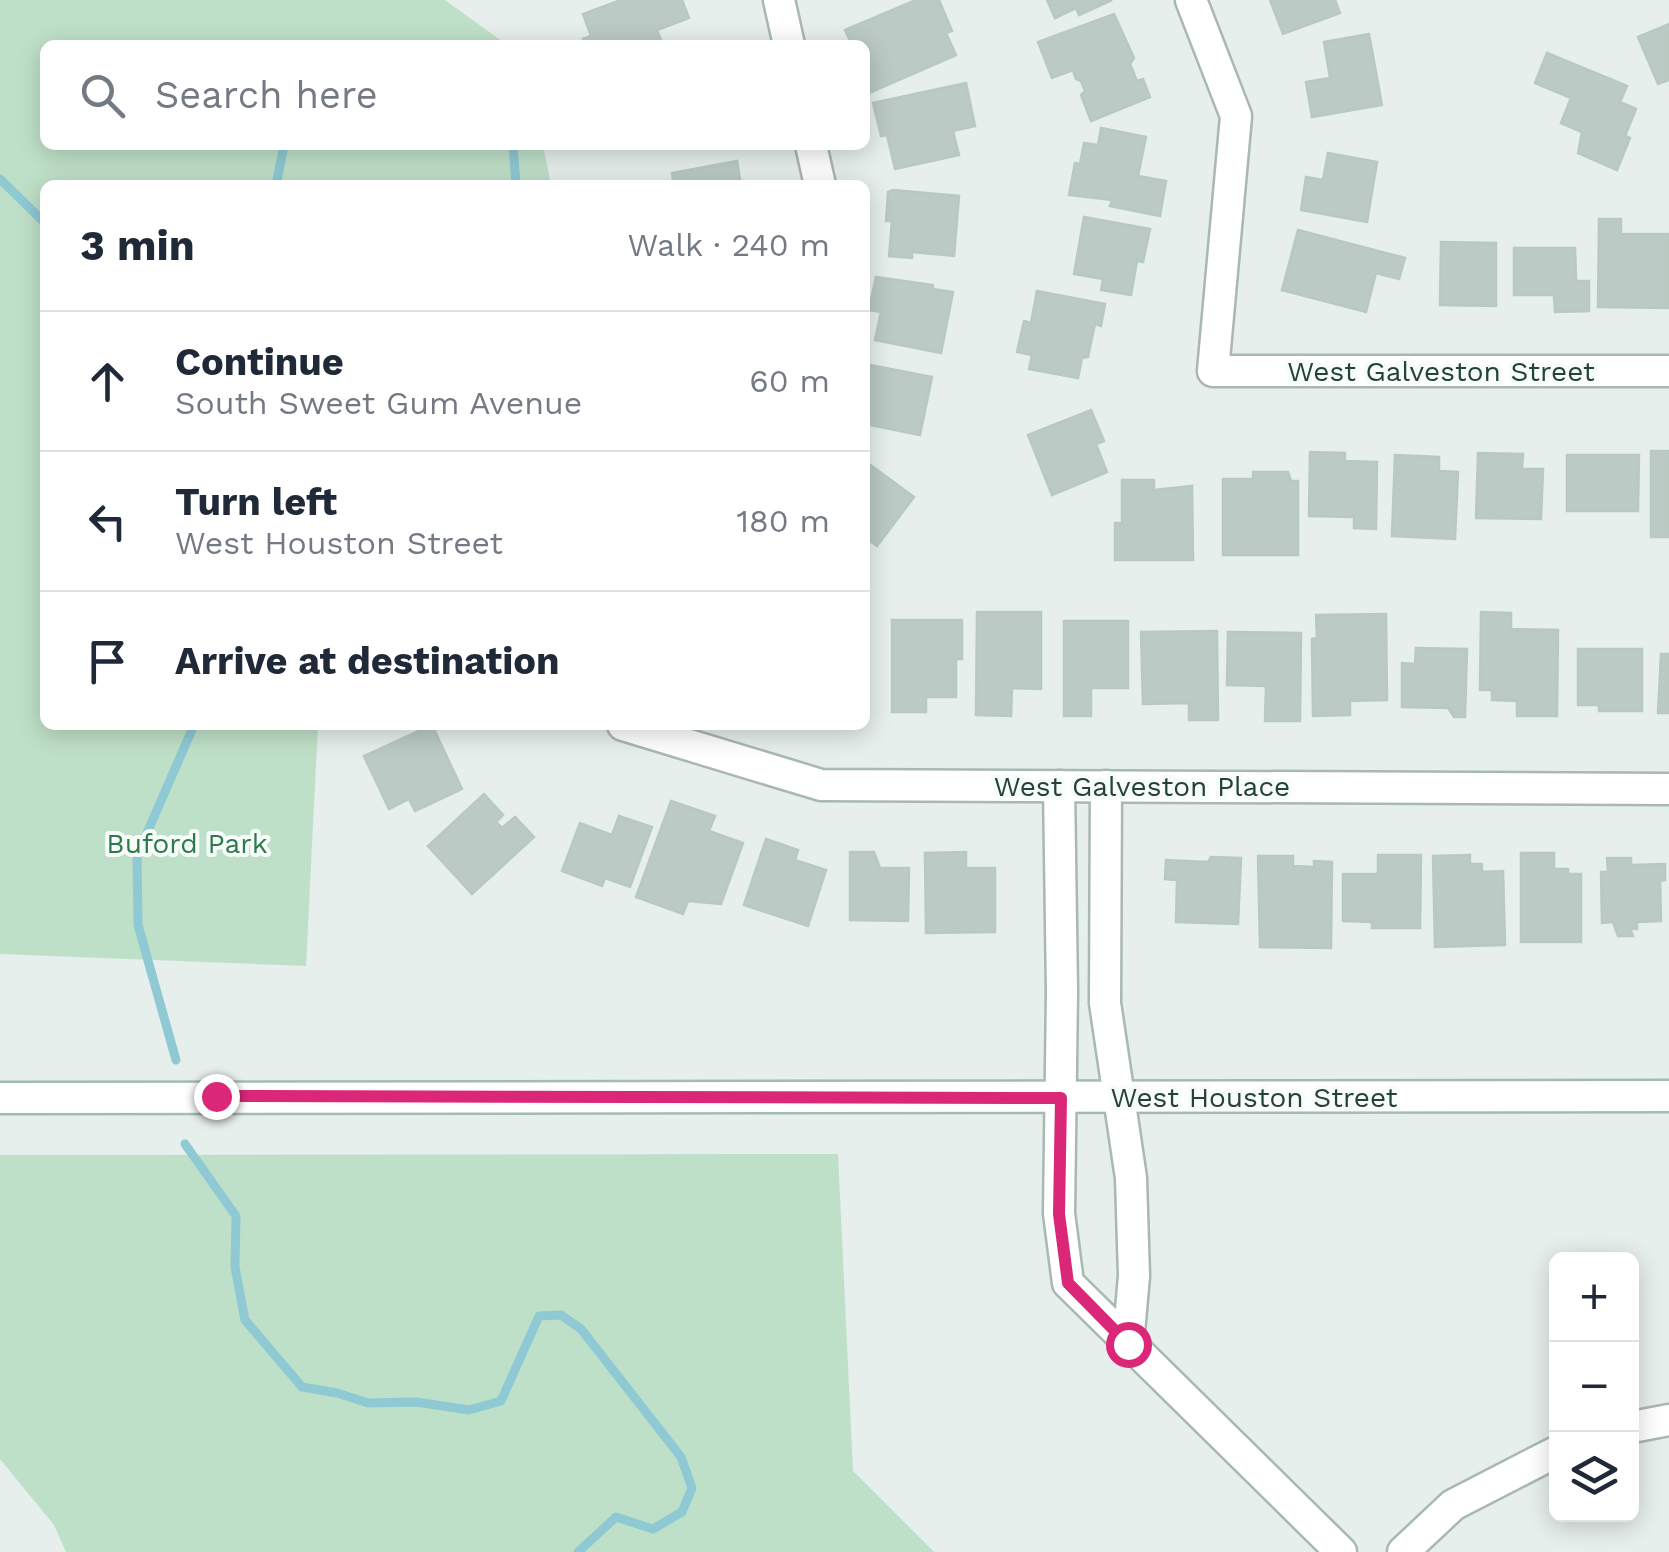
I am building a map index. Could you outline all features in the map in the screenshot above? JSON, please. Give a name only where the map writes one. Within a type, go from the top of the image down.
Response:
[{"type":"street","points":[[778,0],[788,40]]},
{"type":"street","name":"West Galveston Street","points":[[1191,0],[1236,116],[1212,371],[1669,371]]},
{"type":"street","points":[[812,150],[819,180]]},
{"type":"street","name":"West Galveston Place","points":[[640,730],[821,785],[1669,789]]},
{"type":"street","points":[[1059,786],[1059,1214],[1068,1283],[1341,1552]]},
{"type":"street","points":[[1106,786],[1105,1003],[1132,1200],[1134,1276],[1128,1344]]},
{"type":"street","name":"West Houston Street","points":[[0,1098],[1669,1096]]},
{"type":"street","points":[[1639,1426],[1669,1420]]},
{"type":"street","points":[[1403,1552],[1453,1504],[1549,1456]]},
{"type":"green space","name":"Buford Park","points":[[0,0],[445,0],[500,40],[40,40],[40,150],[544,150],[550,180],[40,180],[40,730],[318,730],[306,966],[0,954]]},
{"type":"green space","points":[[838,1154],[853,1471],[934,1552],[66,1552],[54,1525],[0,1459],[0,1155]]},
{"type":"building","points":[[621,0],[682,0],[689,18],[657,30],[661,40],[584,40],[591,36],[583,14]]},
{"type":"building","points":[[916,0],[939,0],[952,31],[946,33],[956,55],[871,92],[870,40],[850,40],[845,30]]},
{"type":"building","points":[[1047,0],[1112,0],[1079,15],[1076,8],[1055,18]]},
{"type":"building","points":[[1270,0],[1335,0],[1340,13],[1283,34]]},
{"type":"building","points":[[1114,14],[1134,58],[1130,64],[1137,81],[1143,79],[1150,97],[1091,121],[1081,95],[1085,91],[1081,81],[1073,70],[1052,78],[1038,42]]},
{"type":"building","points":[[1669,24],[1669,80],[1658,84],[1638,37]]},
{"type":"building","points":[[1369,34],[1382,105],[1312,117],[1306,82],[1330,78],[1324,42]]},
{"type":"building","points":[[1547,53],[1627,86],[1620,102],[1636,109],[1617,170],[1578,153],[1582,132],[1561,123],[1571,98],[1535,83]]},
{"type":"building","points":[[966,83],[975,126],[953,131],[959,155],[895,169],[887,135],[881,136],[873,103]]},
{"type":"building","points":[[1101,128],[1146,137],[1138,176],[1166,181],[1160,216],[1110,206],[1112,200],[1069,195],[1075,163],[1080,164],[1084,143],[1098,145]]},
{"type":"building","points":[[1328,153],[1377,162],[1367,222],[1301,210],[1306,177],[1323,180]]},
{"type":"building","points":[[737,161],[740,180],[673,180],[672,173]]},
{"type":"building","points":[[888,192],[959,196],[954,256],[912,252],[912,258],[889,256],[892,221],[886,221]]},
{"type":"building","points":[[1084,217],[1150,229],[1143,262],[1137,261],[1131,295],[1101,290],[1103,279],[1074,274]]},
{"type":"building","points":[[1599,219],[1621,219],[1621,234],[1669,234],[1669,308],[1598,307]]},
{"type":"building","points":[[1298,230],[1405,258],[1399,279],[1376,273],[1366,312],[1282,290]]},
{"type":"building","points":[[1441,242],[1496,243],[1496,306],[1440,305]]},
{"type":"building","points":[[1514,248],[1575,248],[1576,281],[1589,281],[1589,311],[1555,312],[1554,295],[1514,295]]},
{"type":"building","points":[[876,277],[933,285],[933,289],[953,292],[941,353],[875,340],[881,312],[870,310]]},
{"type":"building","points":[[1037,291],[1105,304],[1101,326],[1095,324],[1088,357],[1082,358],[1078,378],[1029,369],[1032,355],[1017,352],[1024,321],[1031,323]]},
{"type":"building","points":[[870,365],[932,377],[920,435],[870,425]]},
{"type":"building","points":[[1091,410],[1104,441],[1096,444],[1107,472],[1052,495],[1028,435]]},
{"type":"building","points":[[1651,451],[1669,451],[1669,537],[1651,537]]},
{"type":"building","points":[[1310,452],[1345,453],[1345,461],[1377,462],[1376,529],[1354,528],[1354,517],[1309,516]]},
{"type":"building","points":[[1478,453],[1523,454],[1522,469],[1543,469],[1541,519],[1476,518]]},
{"type":"building","points":[[1395,455],[1439,457],[1439,471],[1458,472],[1455,539],[1392,536]]},
{"type":"building","points":[[1567,455],[1639,455],[1638,511],[1567,511]]},
{"type":"building","points":[[870,465],[914,497],[877,546],[870,541]]},
{"type":"building","points":[[1253,472],[1288,472],[1291,481],[1298,481],[1298,555],[1223,555],[1223,479],[1253,479]]},
{"type":"building","points":[[1122,480],[1154,480],[1154,490],[1192,486],[1193,560],[1115,560],[1115,523],[1122,523]]},
{"type":"building","points":[[977,612],[1041,612],[1041,689],[1012,688],[1011,716],[976,715]]},
{"type":"building","points":[[1481,612],[1511,613],[1511,629],[1558,630],[1557,716],[1517,716],[1517,701],[1492,700],[1492,690],[1480,690]]},
{"type":"building","points":[[1386,614],[1387,700],[1350,701],[1350,715],[1313,716],[1312,639],[1317,638],[1316,615]]},
{"type":"building","points":[[892,620],[962,620],[962,659],[956,659],[956,697],[926,697],[926,712],[892,712]]},
{"type":"building","points":[[1064,621],[1128,621],[1128,688],[1091,688],[1091,716],[1064,716]]},
{"type":"building","points":[[1217,631],[1218,720],[1189,720],[1189,703],[1143,704],[1141,632]]},
{"type":"building","points":[[1228,632],[1301,633],[1300,721],[1265,721],[1266,686],[1227,685]]},
{"type":"building","points":[[1416,648],[1467,649],[1465,717],[1454,717],[1448,708],[1402,707],[1402,663],[1415,664]]},
{"type":"building","points":[[1578,649],[1642,649],[1642,711],[1599,711],[1599,705],[1578,705]]},
{"type":"building","points":[[1661,654],[1669,654],[1669,713],[1658,713]]},
{"type":"building","points":[[421,730],[434,730],[462,789],[415,811],[409,799],[389,809],[364,756]]},
{"type":"building","points":[[484,794],[503,815],[496,822],[502,828],[515,817],[534,837],[472,894],[428,846]]},
{"type":"building","points":[[671,801],[715,816],[709,831],[743,843],[721,904],[688,901],[683,914],[636,897]]},
{"type":"building","points":[[619,816],[652,827],[630,887],[605,878],[602,886],[562,871],[580,823],[612,835]]},
{"type":"building","points":[[766,839],[798,850],[795,860],[826,870],[808,926],[744,905]]},
{"type":"building","points":[[850,852],[874,852],[880,868],[909,868],[908,921],[850,920]]},
{"type":"building","points":[[966,852],[966,868],[995,868],[995,932],[926,933],[925,853]]},
{"type":"building","points":[[1521,853],[1554,853],[1554,869],[1581,874],[1581,942],[1521,942]]},
{"type":"building","points":[[1378,855],[1421,855],[1420,928],[1372,928],[1372,922],[1343,921],[1343,874],[1378,874]]},
{"type":"building","points":[[1470,855],[1470,864],[1482,864],[1482,872],[1503,871],[1505,945],[1435,947],[1433,856]]},
{"type":"building","points":[[1258,856],[1293,856],[1293,866],[1314,867],[1314,861],[1332,862],[1331,948],[1260,947]]},
{"type":"building","points":[[1211,857],[1241,858],[1238,924],[1176,922],[1177,880],[1165,879],[1166,860],[1208,862]]},
{"type":"building","points":[[1607,858],[1631,858],[1631,865],[1665,864],[1665,880],[1660,881],[1661,921],[1637,922],[1637,929],[1630,929],[1633,936],[1618,936],[1613,922],[1602,923],[1601,872],[1608,872]]},
{"type":"waterway","points":[[277,180],[283,150]]},
{"type":"waterway","points":[[513,150],[516,180]]},
{"type":"waterway","points":[[0,179],[40,218]]},
{"type":"waterway","points":[[176,1060],[138,925],[137,856],[192,730]]},
{"type":"waterway","points":[[185,1144],[236,1216],[235,1267],[245,1320],[302,1387],[368,1403],[416,1402],[469,1410],[501,1401],[539,1316],[561,1315],[581,1329],[681,1457],[692,1488],[682,1512],[653,1529],[616,1517],[578,1552]]},
{"type":"route","points":[[216,1096],[1061,1098],[1059,1214],[1068,1283],[1128,1344]]}]
